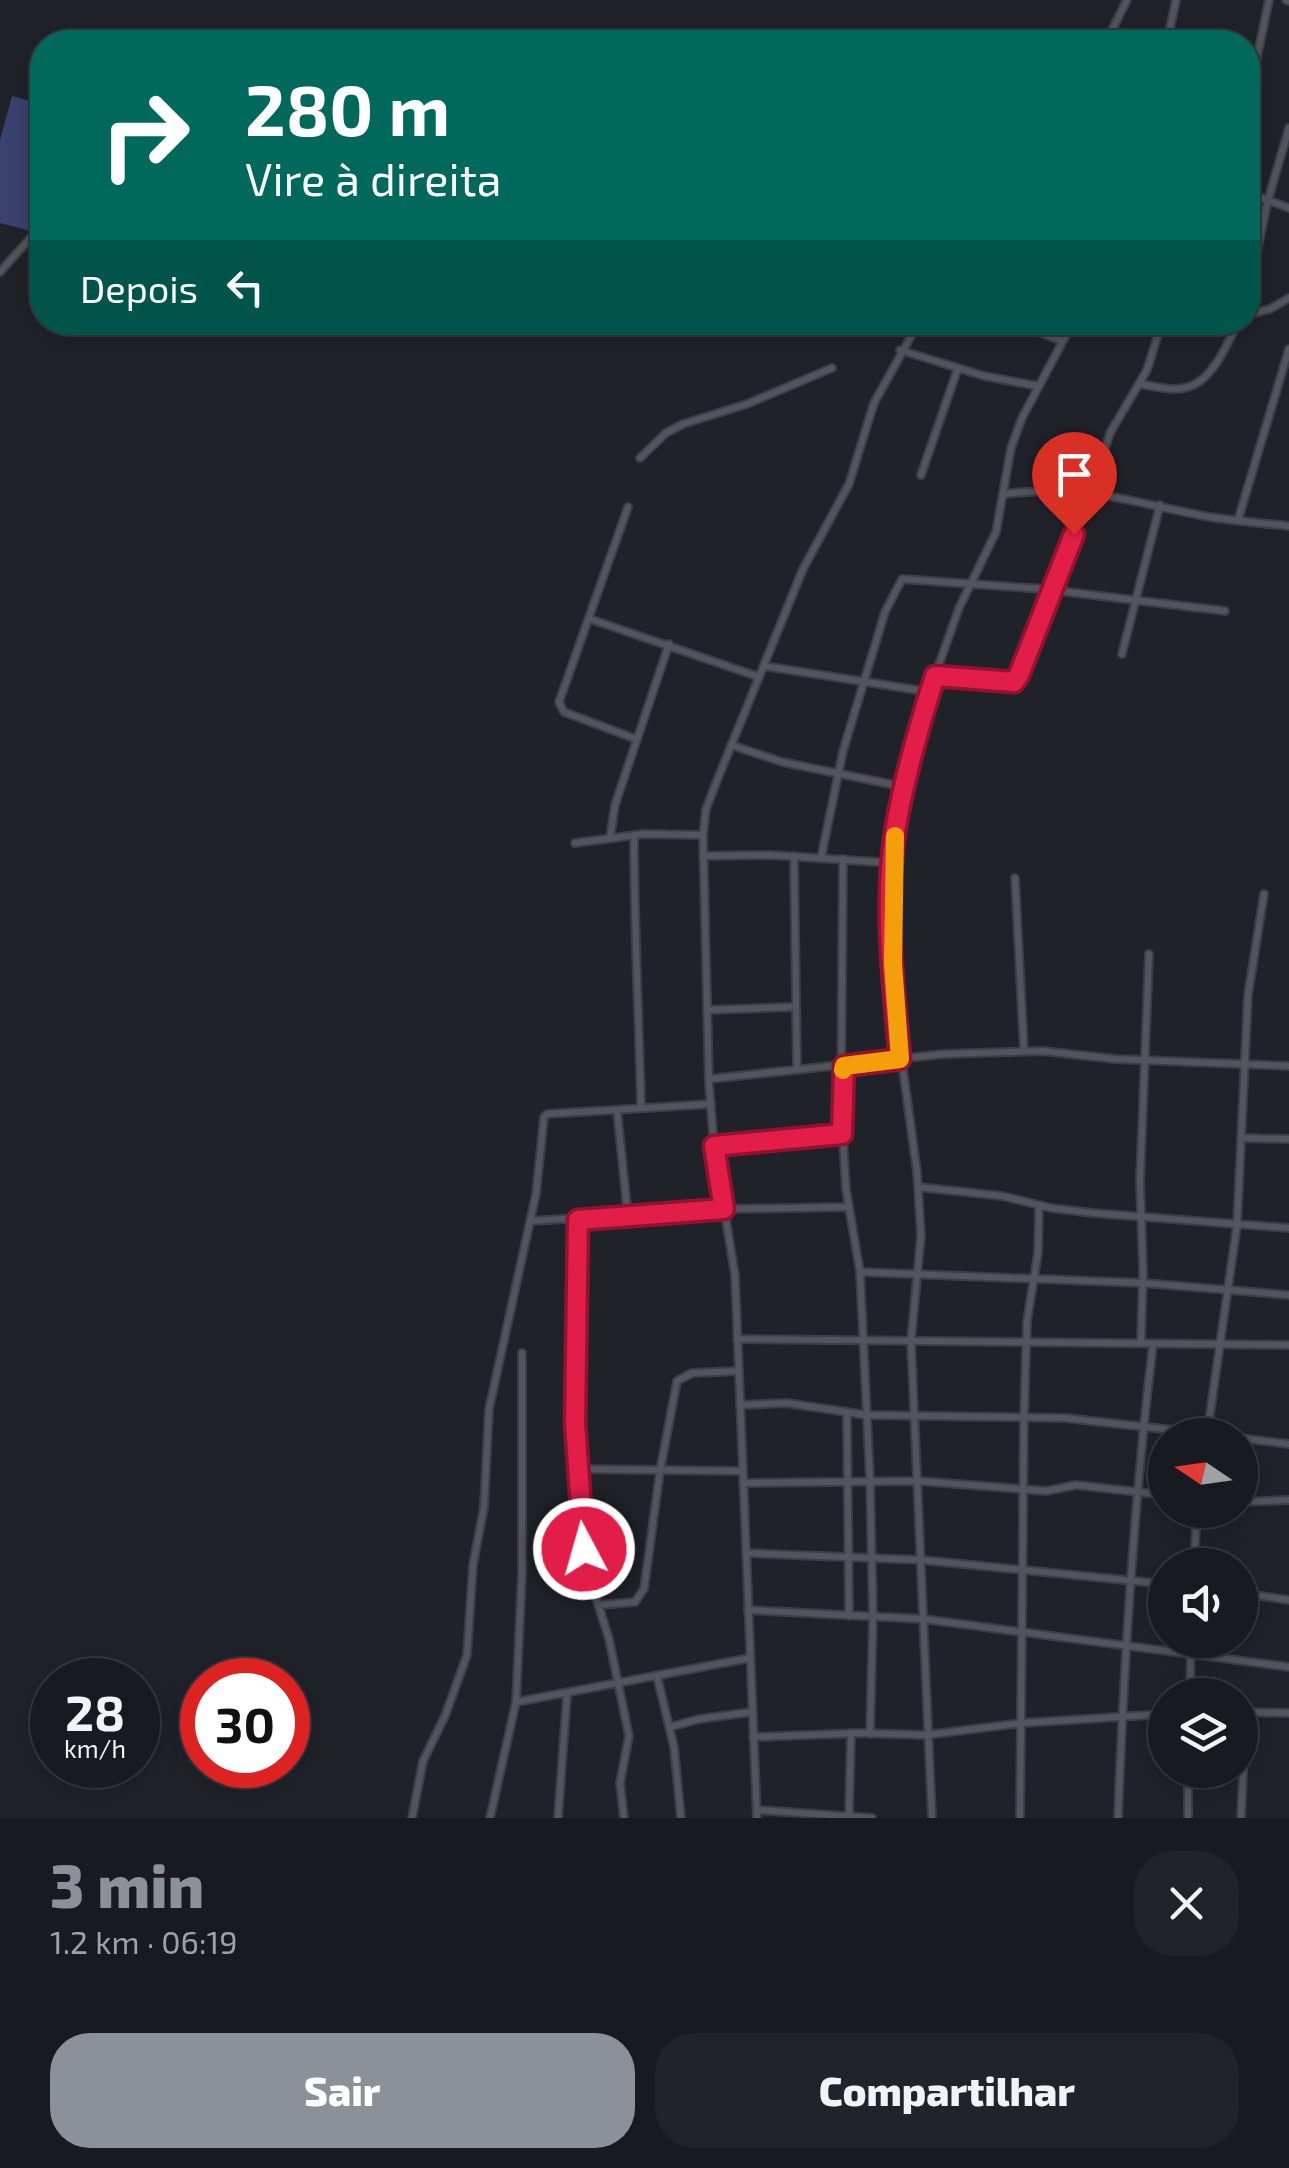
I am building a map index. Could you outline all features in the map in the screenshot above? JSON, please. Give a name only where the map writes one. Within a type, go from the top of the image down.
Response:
[{"type":"street","points":[[1112,30],[1126,0]]},
{"type":"street","points":[[1170,30],[1176,0]]},
{"type":"street","points":[[1260,42],[1269,0]]},
{"type":"street","points":[[1260,238],[1289,128]]},
{"type":"street","points":[[1260,197],[1289,208]]},
{"type":"street","points":[[0,272],[30,238]]},
{"type":"street","points":[[1260,311],[1289,298]]},
{"type":"street","points":[[872,1818],[757,1814],[735,1274],[714,1146],[709,1079],[703,835],[706,809],[803,569],[849,484],[874,402],[910,335]]},
{"type":"street","points":[[1046,335],[1062,341]]},
{"type":"street","points":[[932,1818],[911,1341],[918,1272],[918,1187],[900,1059],[893,963],[892,863],[905,787],[935,676],[970,585],[996,532],[1012,448],[1038,386],[1065,335]]},
{"type":"street","points":[[935,676],[1014,682],[1019,675],[1110,433],[1147,370],[1158,335]]},
{"type":"street","points":[[1139,384],[1176,389],[1197,384],[1231,335]]},
{"type":"street","points":[[1238,520],[1289,348]]},
{"type":"street","points":[[900,350],[1038,386]]},
{"type":"street","points":[[640,458],[666,432],[683,424],[747,404],[832,368]]},
{"type":"street","points":[[921,475],[958,368]]},
{"type":"street","points":[[1004,494],[1059,489],[1091,492],[1289,526]]},
{"type":"street","points":[[1122,654],[1160,505]]},
{"type":"street","points":[[628,507],[559,702],[560,709],[636,739]]},
{"type":"street","points":[[821,858],[838,774],[864,683],[885,612],[902,578],[1052,590],[1226,611]]},
{"type":"street","points":[[590,619],[759,677]]},
{"type":"street","points":[[610,838],[615,805],[668,644]]},
{"type":"street","points":[[764,666],[930,692]]},
{"type":"street","points":[[732,745],[782,762],[905,787]]},
{"type":"street","points":[[575,844],[634,835],[703,835]]},
{"type":"street","points":[[634,835],[634,958],[641,1108]]},
{"type":"street","points":[[703,856],[794,856],[892,863]]},
{"type":"street","points":[[794,856],[797,1070]]},
{"type":"street","points":[[843,860],[842,1134],[848,1207],[860,1272],[870,1480],[870,1734]]},
{"type":"street","points":[[1015,878],[1024,1052]]},
{"type":"street","points":[[1210,1418],[1237,1225],[1250,972],[1264,894]]},
{"type":"street","points":[[1141,1343],[1140,1217],[1149,954]]},
{"type":"street","points":[[707,1010],[794,1006]]},
{"type":"street","points":[[709,1079],[900,1059],[1024,1052],[1289,1066]]},
{"type":"street","points":[[412,1818],[424,1761],[467,1655],[473,1564],[484,1508],[489,1410],[530,1221],[544,1117],[711,1104]]},
{"type":"street","points":[[617,1110],[628,1217]]},
{"type":"street","points":[[714,1146],[842,1134]]},
{"type":"street","points":[[1241,1138],[1289,1139]]},
{"type":"street","points":[[918,1187],[1002,1196],[1039,1206],[1289,1228]]},
{"type":"street","points":[[1020,1818],[1026,1341],[1035,1280],[1039,1206]]},
{"type":"street","points":[[530,1221],[724,1209],[848,1207]]},
{"type":"street","points":[[578,1220],[577,1469],[588,1572],[609,1639],[630,1742],[620,1783],[624,1818]]},
{"type":"street","points":[[860,1272],[1143,1284],[1289,1295]]},
{"type":"street","points":[[738,1340],[1289,1345]]},
{"type":"street","points":[[1118,1818],[1138,1493],[1153,1344]]},
{"type":"street","points":[[490,1818],[516,1702],[522,1573],[522,1354]]},
{"type":"street","points":[[598,1606],[635,1602],[640,1597],[677,1381],[692,1373],[738,1371]]},
{"type":"street","points":[[740,1406],[787,1403],[866,1415],[1024,1416],[1148,1427]]},
{"type":"street","points":[[847,1412],[849,1616]]},
{"type":"street","points":[[1258,1440],[1289,1444]]},
{"type":"street","points":[[577,1469],[742,1472]]},
{"type":"street","points":[[743,1483],[919,1481],[1046,1491],[1076,1485],[1148,1494]]},
{"type":"street","points":[[1258,1501],[1289,1500]]},
{"type":"street","points":[[746,1554],[1023,1567],[1148,1582]]},
{"type":"street","points":[[1258,1596],[1289,1600]]},
{"type":"street","points":[[748,1610],[923,1620],[1148,1649]]},
{"type":"street","points":[[516,1702],[750,1658]]},
{"type":"street","points":[[1220,1658],[1289,1667]]},
{"type":"street","points":[[657,1676],[670,1728],[680,1818]]},
{"type":"street","points":[[558,1818],[567,1695]]},
{"type":"street","points":[[670,1728],[699,1719],[752,1712]]},
{"type":"street","points":[[1258,1712],[1289,1713]]},
{"type":"street","points":[[754,1737],[926,1735],[1022,1723],[1148,1715]]},
{"type":"street","points":[[850,1817],[852,1733]]},
{"type":"street","points":[[1188,1788],[1188,1818]]},
{"type":"street","points":[[1241,1818],[1242,1788]]},
{"type":"shaded area","points":[[12,96],[30,101],[30,231],[0,223],[0,140]]},
{"type":"slow traffic","points":[[843,1070],[844,1066],[900,1059],[893,963],[895,836]]},
{"type":"route","points":[[584,1549],[575,1423],[578,1220],[724,1209],[714,1146],[842,1134],[844,1066],[900,1059],[893,963],[892,863],[908,770],[935,676],[1014,682],[1074,534]]}]
